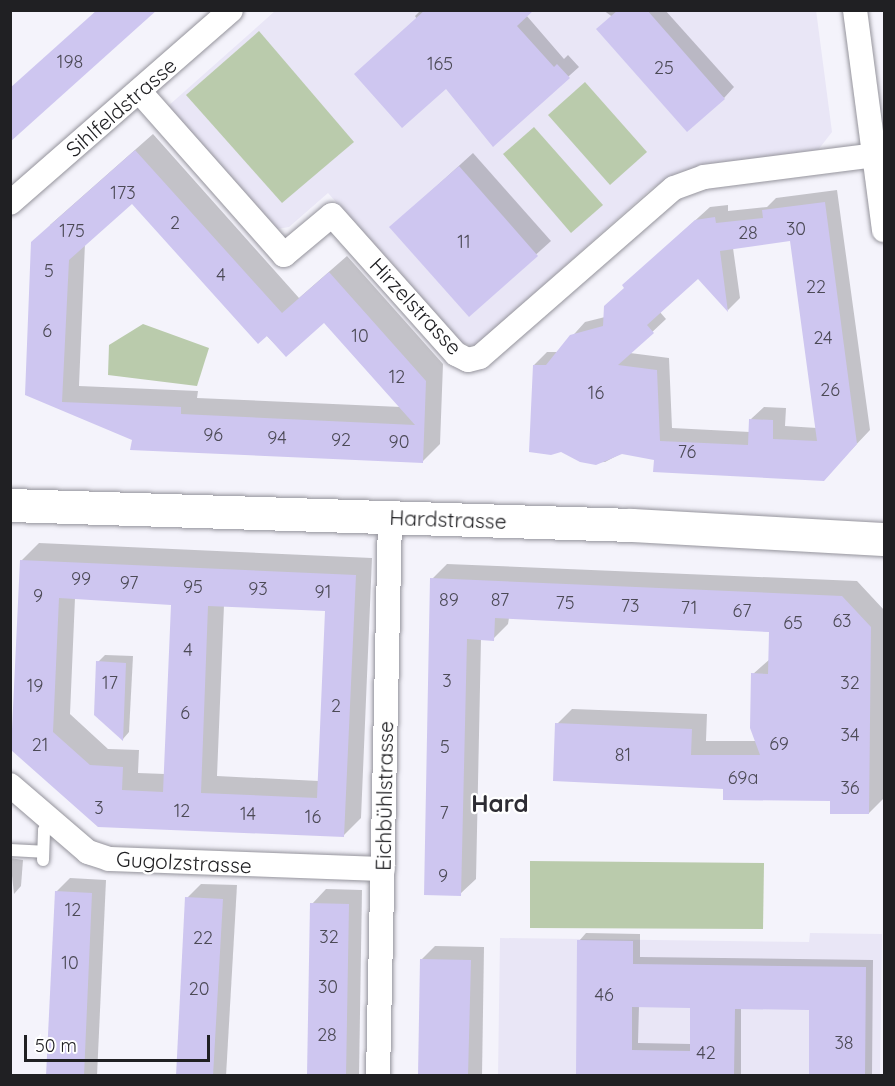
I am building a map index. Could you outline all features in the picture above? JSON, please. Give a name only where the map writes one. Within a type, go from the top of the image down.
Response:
[{"type":"main road","name":"Hardstrasse","points":[[10,505],[390,517],[885,539]]},
{"type":"street","name":"Sihlfeldstrasse","points":[[10,203],[231,10]]},
{"type":"street","points":[[855,10],[885,230]]},
{"type":"street","name":"Hirzelstrasse","points":[[139,91],[284,255],[332,215],[456,354],[468,360],[480,357],[660,198],[687,181],[875,155]]},
{"type":"street","name":"Eichbühlstrasse","points":[[378,1076],[390,517]]},
{"type":"street","name":"Gugolzstrasse","points":[[10,786],[88,852],[109,859],[383,869]]},
{"type":"lane","points":[[10,849],[43,856],[44,830],[52,820]]},
{"type":"shaded area","points":[[816,10],[832,132],[818,150],[703,166],[675,174],[651,189],[475,346],[462,343],[328,193],[289,227],[277,229],[167,107],[275,11]]},
{"type":"shaded area","points":[[810,933],[882,934],[880,1075],[498,1076],[500,938],[809,942]]},
{"type":"green space","points":[[259,31],[354,142],[282,203],[186,95]]},
{"type":"green space","points":[[585,82],[647,152],[610,185],[548,115]]},
{"type":"green space","points":[[534,127],[603,205],[571,233],[503,154]]},
{"type":"green space","points":[[143,324],[209,348],[197,386],[108,375],[109,345]]},
{"type":"green space","points":[[530,861],[764,863],[763,929],[530,928]]},
{"type":"building","points":[[97,10],[157,10],[10,142],[10,88]]},
{"type":"building","points":[[425,10],[534,10],[517,26],[554,67],[557,64],[570,78],[493,147],[446,89],[402,128],[354,74]]},
{"type":"building","points":[[618,10],[647,10],[725,99],[687,132],[596,29]]},
{"type":"building","points":[[135,150],[282,313],[329,272],[426,381],[423,463],[130,450],[132,440],[25,395],[31,242]],"holes":[[[132,204],[258,344],[267,336],[286,357],[324,323],[415,425],[181,414],[181,407],[62,402],[69,260]]]},
{"type":"building","points":[[459,166],[538,256],[469,317],[389,227]]},
{"type":"building","points":[[825,202],[857,444],[824,481],[653,472],[654,460],[622,454],[596,465],[580,462],[561,452],[551,455],[529,452],[533,365],[546,365],[570,335],[603,326],[604,306],[624,288],[622,285],[695,220],[715,217],[716,223],[763,218],[762,210]],"holes":[[[790,241],[817,441],[773,439],[773,420],[749,419],[748,445],[660,441],[657,370],[618,365],[654,333],[647,325],[698,279],[728,312],[720,251]]]},
{"type":"building","points":[[20,560],[356,575],[344,837],[98,827],[11,750]],"holes":[[[59,598],[171,605],[163,792],[122,790],[123,767],[90,765],[53,732]],[[208,606],[325,611],[317,798],[201,793]]]},
{"type":"building","points":[[430,578],[842,596],[871,627],[869,814],[830,814],[830,801],[723,800],[723,789],[553,781],[555,723],[692,729],[691,755],[760,755],[750,728],[751,673],[768,674],[769,632],[495,618],[494,641],[467,639],[461,896],[424,895]]},
{"type":"building","points":[[96,661],[126,663],[123,741],[94,715]]},
{"type":"building","points":[[55,891],[92,893],[84,1076],[46,1076]]},
{"type":"building","points":[[185,897],[223,899],[213,1076],[176,1076]]},
{"type":"building","points":[[310,903],[349,904],[346,1076],[307,1076]]},
{"type":"building","points":[[577,940],[633,941],[633,964],[866,967],[865,1076],[809,1076],[809,1010],[735,1009],[734,1076],[576,1076]],"holes":[[[632,1007],[690,1008],[690,1051],[632,1050]]]},
{"type":"building","points":[[420,959],[471,960],[468,1076],[418,1076]]},
{"type":"district","name":"Hard","points":[[500,804]]}]
